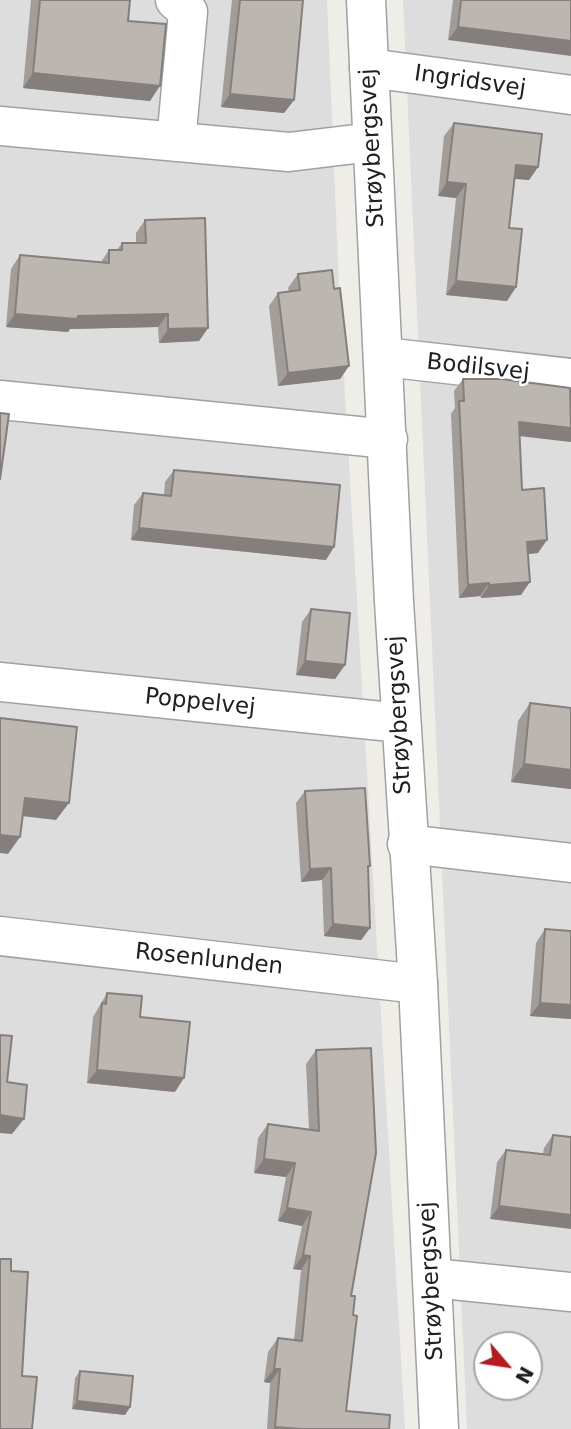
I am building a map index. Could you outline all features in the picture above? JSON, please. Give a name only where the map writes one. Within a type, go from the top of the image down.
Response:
[{"type":"street","points":[[175,0],[188,12],[176,142]]},
{"type":"street","name":"Strøybergsvej","points":[[366,0],[407,844],[418,984],[439,1429]]},
{"type":"street","name":"Ingridsvej","points":[[369,68],[571,95]]},
{"type":"street","points":[[0,126],[289,152],[372,142]]},
{"type":"street","name":"Bodilsvej","points":[[384,357],[571,378]]},
{"type":"street","points":[[0,400],[388,439]]},
{"type":"street","name":"Poppelvej","points":[[0,682],[401,723]]},
{"type":"street","points":[[407,844],[571,863]]},
{"type":"street","name":"Rosenlunden","points":[[0,936],[418,984]]},
{"type":"street","points":[[433,1278],[571,1292]]},
{"type":"shaded area","points":[[0,0],[327,0],[340,308],[405,1429],[0,1429]]},
{"type":"shaded area","points":[[403,0],[571,0],[571,1429],[467,1429]]},
{"type":"building","points":[[40,0],[130,0],[128,21],[166,24],[160,86],[33,73]]},
{"type":"building","points":[[240,0],[303,0],[294,100],[230,94]]},
{"type":"building","points":[[461,0],[571,0],[571,41],[458,27]]},
{"type":"building","points":[[454,123],[542,134],[538,167],[516,165],[509,228],[522,229],[516,287],[456,281],[466,184],[447,182]]},
{"type":"building","points":[[205,218],[208,328],[168,329],[168,314],[78,316],[77,319],[15,314],[20,255],[109,263],[109,250],[122,250],[122,243],[146,243],[145,220]]},
{"type":"building","points":[[332,270],[334,289],[340,288],[349,366],[288,373],[278,293],[300,290],[298,274]]},
{"type":"building","points":[[463,379],[502,379],[570,388],[571,428],[519,422],[522,490],[544,488],[547,540],[527,542],[530,582],[468,585],[459,401],[464,401]]},
{"type":"building","points":[[0,413],[9,414],[0,479]]},
{"type":"building","points":[[174,470],[340,485],[334,547],[139,528],[143,493],[171,496]]},
{"type":"building","points":[[311,609],[350,613],[345,665],[305,661]]},
{"type":"building","points":[[530,703],[571,708],[571,770],[524,764]]},
{"type":"building","points":[[0,718],[77,727],[69,803],[25,798],[20,837],[0,835]]},
{"type":"building","points":[[365,788],[370,866],[370,928],[333,924],[331,868],[310,869],[305,791]]},
{"type":"building","points":[[545,929],[571,931],[571,1005],[540,1003]]},
{"type":"building","points":[[107,993],[142,996],[140,1017],[190,1022],[184,1078],[97,1070],[102,1003],[106,1004]]},
{"type":"building","points":[[0,1035],[12,1036],[7,1082],[27,1085],[24,1119],[0,1115]]},
{"type":"building","points":[[371,1048],[376,1153],[351,1296],[355,1296],[353,1315],[357,1316],[346,1411],[390,1415],[389,1429],[275,1427],[280,1369],[274,1369],[278,1338],[302,1341],[310,1256],[303,1255],[311,1212],[287,1208],[295,1163],[264,1159],[268,1124],[319,1131],[316,1050]]},
{"type":"building","points":[[553,1135],[571,1137],[571,1215],[499,1206],[506,1150],[550,1155]]},
{"type":"building","points":[[0,1259],[11,1259],[11,1271],[28,1272],[22,1376],[37,1377],[32,1429],[0,1429]]},
{"type":"building","points":[[80,1371],[133,1376],[130,1407],[77,1401]]}]
